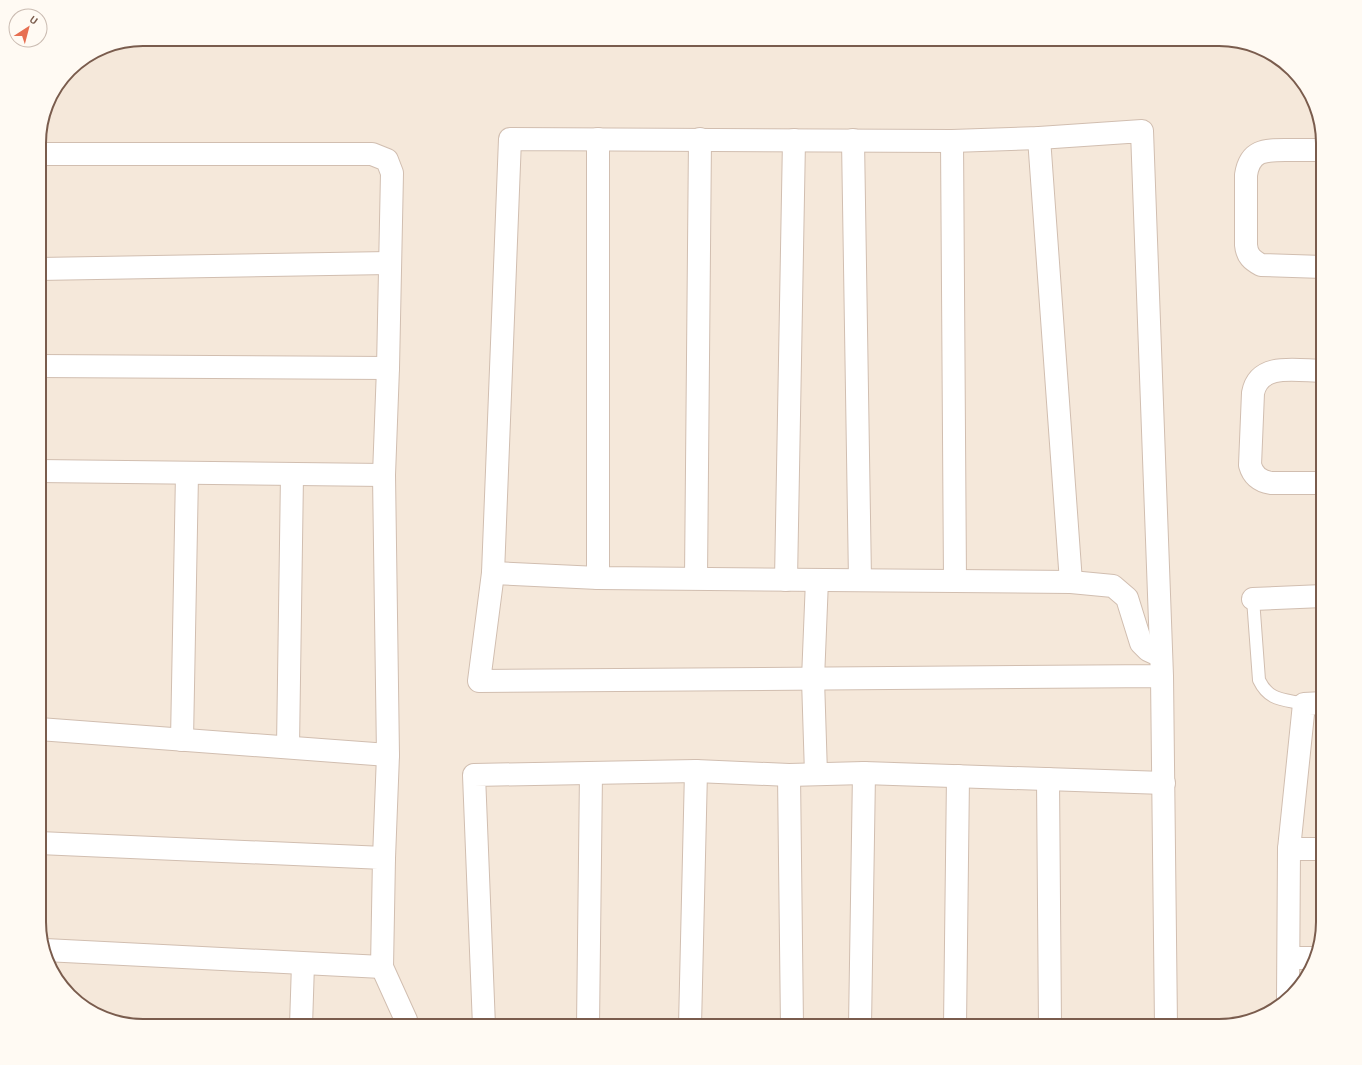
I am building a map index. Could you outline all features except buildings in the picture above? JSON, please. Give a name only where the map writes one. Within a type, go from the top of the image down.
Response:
[{"type":"street","points":[[1162,666],[813,679],[479,681],[493,573],[510,139],[952,141],[1040,138],[1142,131],[1162,666],[1166,1019]]},
{"type":"street","points":[[1040,138],[1071,582]]},
{"type":"street","points":[[598,139],[598,578]]},
{"type":"street","points":[[696,578],[700,140]]},
{"type":"street","points":[[786,580],[794,140]]},
{"type":"street","points":[[853,140],[860,580]]},
{"type":"street","points":[[952,141],[955,581]]},
{"type":"street","points":[[1316,150],[1266,150],[1252,158],[1247,165],[1246,175],[1247,253],[1253,260],[1261,265],[1316,267]]},
{"type":"street","points":[[46,154],[372,154],[387,160],[392,172],[384,475],[388,754],[382,968],[406,1019]]},
{"type":"street","points":[[46,269],[389,263]]},
{"type":"street","points":[[46,366],[388,368]]},
{"type":"street","points":[[1316,371],[1274,370],[1265,373],[1254,385],[1250,465],[1252,472],[1264,481],[1271,483],[1316,484]]},
{"type":"street","points":[[46,472],[384,475]]},
{"type":"street","points":[[182,740],[187,474]]},
{"type":"street","points":[[288,747],[292,475]]},
{"type":"street","points":[[493,573],[598,578],[1071,582],[1113,586],[1127,598],[1141,643],[1162,666]]},
{"type":"street","points":[[816,774],[813,679],[817,580]]},
{"type":"street","points":[[1253,599],[1316,596]]},
{"type":"street","points":[[1288,990],[1290,849],[1314,703]]},
{"type":"street","points":[[46,730],[388,754]]},
{"type":"street","points":[[484,1019],[474,775],[696,771],[789,775],[864,773],[1164,783]]},
{"type":"street","points":[[690,1019],[696,771]]},
{"type":"street","points":[[588,1019],[591,773]]},
{"type":"street","points":[[860,1019],[864,773]]},
{"type":"street","points":[[789,775],[792,1019]]},
{"type":"street","points":[[955,1019],[958,776]]},
{"type":"street","points":[[1048,779],[1050,1019]]},
{"type":"street","points":[[46,843],[384,858]]},
{"type":"street","points":[[1290,849],[1316,849]]},
{"type":"street","points":[[50,950],[382,968]]},
{"type":"street","points":[[1289,958],[1309,958]]},
{"type":"street","points":[[301,1019],[303,964]]},
{"type":"lane","points":[[1253,599],[1259,680],[1264,691],[1276,698],[1314,703]]},
{"type":"shaded area","points":[[1219,46],[1250,51],[1262,56],[1283,70],[1300,89],[1306,100],[1313,118],[1316,143],[1316,928],[1311,953],[1306,965],[1292,986],[1273,1003],[1262,1009],[1250,1014],[1225,1019],[137,1019],[112,1014],[100,1009],[74,991],[62,976],[56,965],[49,947],[46,928],[46,137],[49,118],[53,106],[62,89],[70,79],[89,62],[106,53],[131,47]]}]
